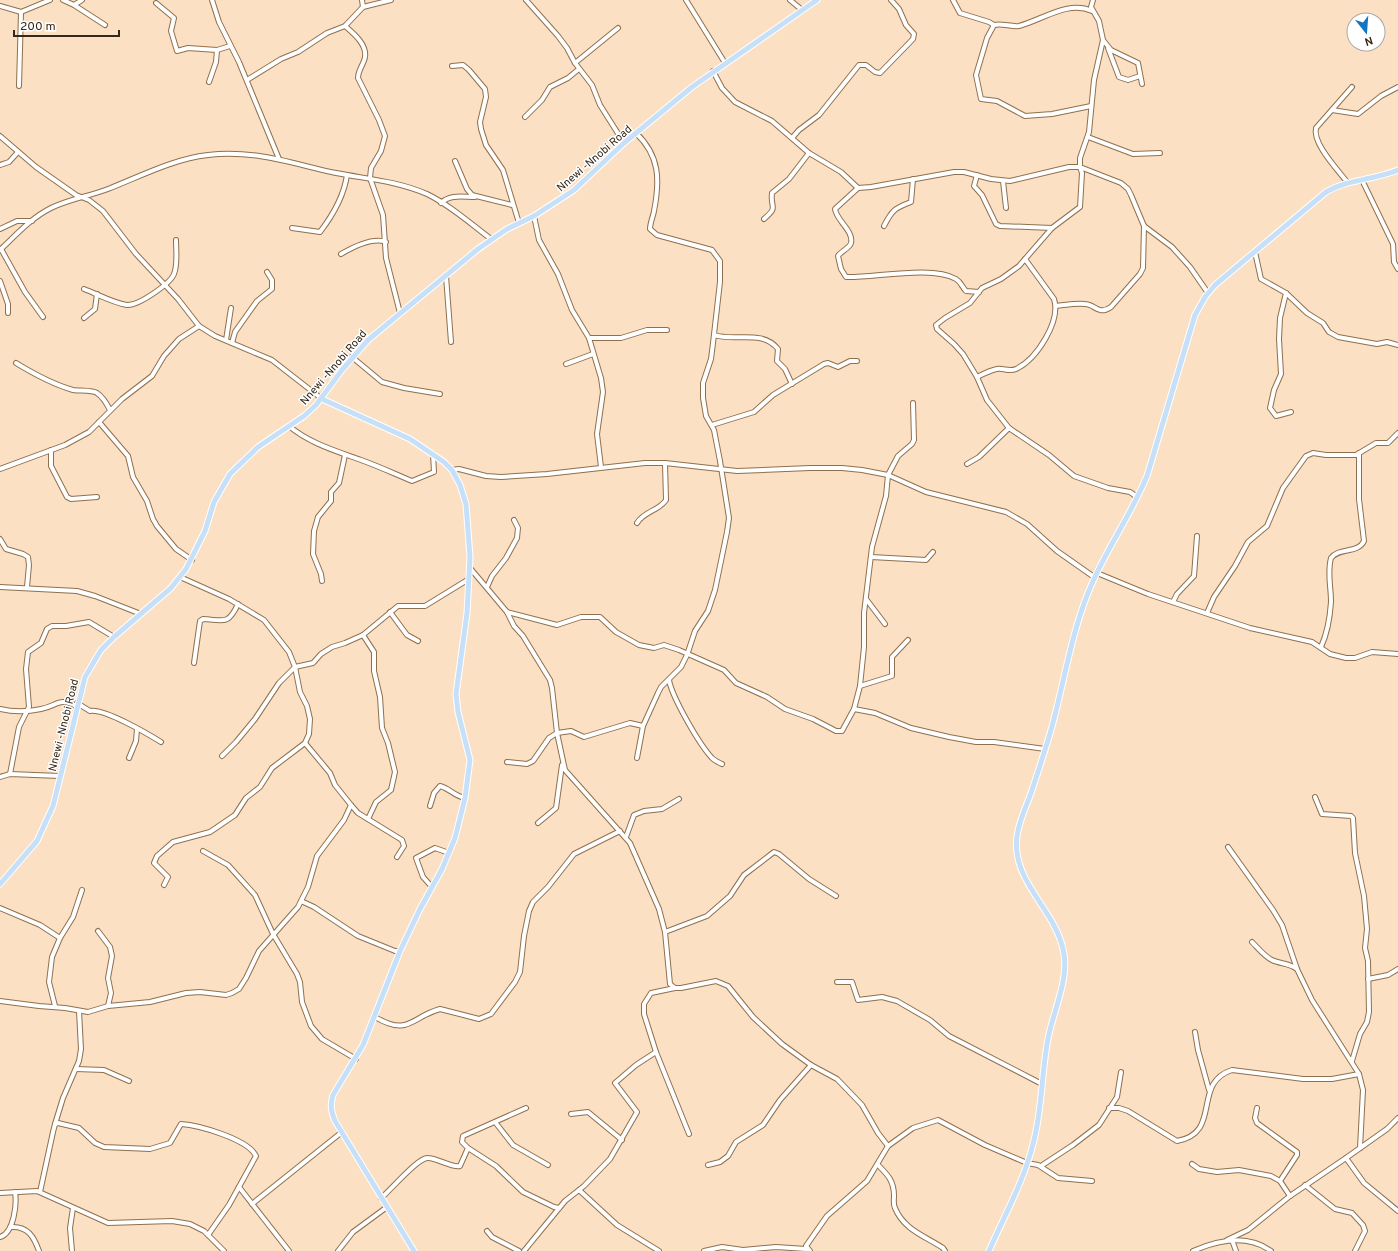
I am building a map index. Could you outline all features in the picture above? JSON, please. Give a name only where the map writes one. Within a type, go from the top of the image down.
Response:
[{"type":"main road","name":"Nnewi -Nnobi Road","points":[[0,884],[37,842],[53,806],[85,677],[101,650],[171,588],[180,578],[192,560],[205,531],[214,502],[230,474],[258,447],[304,416],[322,399],[352,357],[368,340],[491,239],[534,216],[574,190],[624,143],[692,86],[802,10],[809,2],[817,0]]},
{"type":"main road","points":[[989,1251],[1027,1163],[1037,1126],[1049,1034],[1061,985],[1065,957],[1054,924],[1024,879],[1016,846],[1017,835],[1045,750],[1082,608],[1096,575],[1137,497],[1153,456],[1169,398],[1195,315],[1198,307],[1208,293],[1326,192],[1347,182],[1362,180],[1398,170]]},
{"type":"main road","points":[[322,399],[410,439],[433,454],[452,470],[460,485],[466,504],[470,568],[467,613],[456,694],[458,712],[470,760],[465,798],[449,853],[400,950],[375,1017],[356,1059],[333,1095],[331,1103],[333,1116],[414,1251]]},
{"type":"street","points":[[0,6],[21,12],[50,0]]},
{"type":"street","points":[[63,0],[74,5],[106,25]]},
{"type":"street","points":[[74,5],[82,0]]},
{"type":"street","points":[[212,0],[230,46],[279,159]]},
{"type":"street","points":[[362,0],[363,7]]},
{"type":"street","points":[[246,80],[298,52],[327,33],[345,26],[363,7],[391,0]]},
{"type":"street","points":[[526,0],[558,36],[579,69],[592,85],[600,105],[624,143]]},
{"type":"street","points":[[686,0],[725,63]]},
{"type":"street","points":[[790,0],[802,10]]},
{"type":"street","points":[[792,138],[799,130],[819,115],[859,65],[866,65],[875,72],[880,73],[913,39],[914,34],[906,25],[900,9],[891,0]]},
{"type":"street","points":[[953,0],[960,13],[994,25],[1022,25],[1056,6],[1063,6],[1068,3],[1086,6]]},
{"type":"street","points":[[1082,0],[1098,21],[1103,40],[1107,46],[1119,77],[1128,80],[1140,76]]},
{"type":"street","points":[[1092,12],[1091,7],[1093,0]]},
{"type":"street","points":[[156,3],[174,18],[171,31],[177,50],[194,48],[217,50],[230,46]]},
{"type":"street","points":[[18,86],[21,12]]},
{"type":"street","points":[[994,25],[987,38],[976,75],[981,99],[1001,103],[1025,116],[1052,114],[1091,106]]},
{"type":"street","points":[[345,26],[357,37],[365,52],[365,57],[358,78],[380,120],[385,136],[381,151],[372,168],[370,178],[383,215],[390,277],[400,313]]},
{"type":"street","points":[[575,63],[618,28]]},
{"type":"street","points":[[1103,40],[1091,106],[1088,137],[1080,158],[1082,173],[1080,207],[1052,228],[1025,259],[1001,280],[986,285],[970,303],[945,318],[936,326],[937,329],[959,349],[977,377],[987,400],[1009,428],[1049,455],[1074,476],[1108,488],[1130,492],[1137,497]]},
{"type":"street","points":[[1107,46],[1120,56],[1138,63],[1142,84]]},
{"type":"street","points":[[210,82],[216,62],[217,50]]},
{"type":"street","points":[[452,66],[463,65],[485,89],[486,97],[480,122],[481,129],[486,145],[503,170],[512,205],[519,223]]},
{"type":"street","points":[[525,116],[542,100],[550,87],[568,78],[579,69]]},
{"type":"street","points":[[713,71],[722,88],[735,102],[764,115],[809,153],[841,172],[858,188]]},
{"type":"street","points":[[1347,182],[1320,146],[1315,132],[1316,128],[1352,86]]},
{"type":"street","points":[[1332,110],[1358,114],[1381,96],[1398,87]]},
{"type":"street","points":[[636,133],[650,148],[656,165],[657,192],[650,229],[656,235],[712,250],[718,257],[720,282],[714,335],[711,359],[703,384],[704,409],[706,416],[712,425],[728,511],[727,532],[708,611],[695,631],[687,655],[681,667],[658,693],[643,726],[637,758]]},
{"type":"street","points":[[0,136],[52,178],[94,204],[107,215],[136,254],[199,326],[232,343],[272,360],[322,399]]},
{"type":"street","points":[[1088,137],[1132,154],[1160,153]]},
{"type":"street","points":[[0,165],[9,162],[18,152]]},
{"type":"street","points":[[43,317],[25,292],[1,250],[32,221],[55,206],[84,198],[175,162],[191,158],[234,153],[279,159],[347,175],[370,178],[410,187],[441,203],[491,239]]},
{"type":"street","points":[[764,219],[775,208],[772,193],[789,179],[809,153]]},
{"type":"street","points":[[455,162],[466,189],[475,197]]},
{"type":"street","points":[[979,292],[966,291],[958,280],[943,274],[846,277],[841,268],[838,256],[851,244],[851,241],[836,209],[858,188],[954,172],[977,175],[1003,181],[1021,180],[1069,166],[1080,167],[1121,183],[1128,189],[1144,226],[1144,268],[1108,309],[1096,310],[1086,304],[1056,306]]},
{"type":"street","points":[[292,228],[320,232],[334,212],[343,194],[347,175]]},
{"type":"street","points":[[977,175],[974,186],[982,195],[996,224],[1000,226],[1052,228]]},
{"type":"street","points":[[884,226],[893,211],[898,207],[911,202],[913,179]]},
{"type":"street","points":[[1362,180],[1393,244],[1394,262],[1398,269]]},
{"type":"street","points":[[1003,181],[1006,208]]},
{"type":"street","points":[[441,203],[444,200],[457,196],[475,197],[512,205]]},
{"type":"street","points":[[534,216],[539,240],[558,274],[572,310],[589,338],[603,392],[597,434],[601,467]]},
{"type":"street","points":[[0,229],[17,222],[32,221]]},
{"type":"street","points":[[1144,226],[1172,247],[1190,267],[1208,293]]},
{"type":"street","points":[[84,289],[120,304],[135,304],[172,278],[175,272],[176,240]]},
{"type":"street","points":[[341,254],[367,243],[382,241],[386,242]]},
{"type":"street","points":[[1255,252],[1262,279],[1286,293],[1307,312],[1323,323],[1329,332],[1338,337],[1377,344],[1387,342],[1398,345]]},
{"type":"street","points":[[977,377],[997,369],[1008,371],[1015,369],[1028,360],[1046,339],[1056,306],[1048,290],[1025,259]]},
{"type":"street","points":[[232,343],[234,332],[257,302],[272,289],[272,280],[267,272]]},
{"type":"street","points":[[446,276],[451,342]]},
{"type":"street","points":[[0,281],[6,298],[8,313]]},
{"type":"street","points":[[1286,293],[1280,318],[1279,339],[1281,374],[1274,390],[1270,408],[1276,416],[1291,412]]},
{"type":"street","points":[[84,318],[95,309],[97,294]]},
{"type":"street","points":[[226,340],[231,308]]},
{"type":"street","points":[[0,469],[78,439],[89,432],[110,410],[152,376],[164,356],[179,339],[199,326]]},
{"type":"street","points":[[589,338],[621,338],[648,330],[667,330]]},
{"type":"street","points":[[714,335],[719,337],[751,336],[772,344],[778,349],[776,361],[785,369],[792,384]]},
{"type":"street","points":[[566,364],[593,354]]},
{"type":"street","points":[[352,357],[382,382],[404,388],[440,394]]},
{"type":"street","points":[[712,425],[754,412],[766,400],[805,374],[824,364],[828,363],[838,367],[850,361],[857,361]]},
{"type":"street","points":[[16,363],[58,386],[83,392],[94,391],[103,398],[110,410]]},
{"type":"street","points":[[507,612],[557,625],[581,617],[600,617],[616,632],[639,645],[647,648],[669,646],[724,670],[736,683],[767,697],[785,708],[818,721],[836,731],[844,729],[854,709],[860,686],[866,599],[874,539],[886,496],[888,475],[898,456],[912,444],[914,440],[913,403]]},
{"type":"street","points":[[99,422],[128,456],[133,477],[147,501],[157,526],[176,549],[192,560]]},
{"type":"street","points":[[289,426],[300,435],[345,456],[360,460],[412,481],[434,472],[433,454]]},
{"type":"street","points":[[968,464],[979,457],[1009,428]]},
{"type":"street","points":[[1207,613],[1214,597],[1236,566],[1248,542],[1267,526],[1283,488],[1306,456],[1313,453],[1326,455],[1353,455],[1376,443],[1388,443],[1398,433]]},
{"type":"street","points":[[50,450],[51,466],[67,497],[71,500],[97,497]]},
{"type":"street","points":[[1321,648],[1325,638],[1330,609],[1328,569],[1331,558],[1338,553],[1358,548],[1364,541],[1359,498],[1359,453]]},
{"type":"street","points":[[322,581],[321,574],[312,554],[314,531],[318,516],[331,501],[331,492],[339,483],[345,456]]},
{"type":"street","points":[[452,470],[459,469],[486,476],[501,477],[547,474],[646,463],[665,463],[721,470],[744,471],[842,468],[888,475],[926,492],[1006,512],[1017,517],[1057,551],[1096,575],[1250,628],[1312,642],[1330,654],[1346,658],[1355,658],[1372,652],[1398,654]]},
{"type":"street","points":[[637,523],[644,514],[664,504],[666,500],[665,463]]},
{"type":"street","points":[[487,587],[492,576],[506,558],[517,538],[518,528],[514,520]]},
{"type":"street","points":[[1173,602],[1177,594],[1194,576],[1197,536]]},
{"type":"street","points":[[0,540],[6,550],[24,554],[28,557],[29,565],[27,587]]},
{"type":"street","points":[[871,557],[926,560],[933,552]]},
{"type":"street","points":[[470,568],[507,612],[514,626],[523,636],[550,680],[557,732],[565,770],[626,837],[659,910],[664,932],[670,984],[675,988]]},
{"type":"street","points":[[164,885],[168,877],[154,863],[157,856],[173,842],[210,832],[235,815],[246,798],[260,787],[272,768],[305,743],[309,734],[310,719],[307,706],[300,692],[295,666],[289,652],[264,620],[238,604],[180,578]]},
{"type":"street","points":[[222,756],[255,719],[279,683],[295,666],[313,663],[321,654],[332,647],[363,635],[390,612],[403,604],[425,606],[469,579]]},
{"type":"street","points":[[0,587],[27,587],[77,591],[141,614]]},
{"type":"street","points":[[866,599],[885,624]]},
{"type":"street","points":[[194,663],[200,621],[203,619],[219,621],[227,620],[234,613],[238,604]]},
{"type":"street","points":[[390,612],[407,635],[418,641]]},
{"type":"street","points":[[10,774],[20,727],[28,711],[26,669],[28,652],[41,643],[50,626],[66,626],[89,622],[114,637]]},
{"type":"street","points":[[363,635],[374,652],[374,671],[380,697],[382,728],[388,742],[395,772],[392,790],[376,802],[368,819]]},
{"type":"street","points":[[860,686],[892,676],[892,657],[908,640]]},
{"type":"street","points":[[668,680],[671,690],[701,744],[712,758],[722,764]]},
{"type":"street","points":[[0,709],[14,712],[28,711],[42,709],[60,702],[70,703],[90,711],[96,710],[147,733],[161,742]]},
{"type":"street","points":[[854,709],[885,716],[911,728],[956,738],[1045,750]]},
{"type":"street","points":[[507,762],[527,764],[533,761],[549,738],[557,732],[571,730],[584,737],[630,723],[643,726]]},
{"type":"street","points":[[129,758],[136,741],[137,729]]},
{"type":"street","points":[[305,743],[330,773],[335,785],[351,805],[368,819],[404,843],[404,846],[397,857]]},
{"type":"street","points":[[538,823],[556,808],[563,764]]},
{"type":"street","points":[[0,777],[10,774],[60,776]]},
{"type":"street","points":[[430,806],[434,793],[440,786],[448,789],[456,796],[465,798]]},
{"type":"street","points":[[1315,798],[1322,814],[1351,816],[1354,818],[1356,853],[1364,896],[1366,929],[1365,948],[1368,961],[1369,1012],[1367,1022],[1360,1034],[1352,1061]]},
{"type":"street","points":[[626,837],[634,815],[644,811],[662,809],[679,800]]},
{"type":"street","points":[[0,1001],[39,1006],[55,1006],[79,1012],[94,1011],[108,1006],[150,1002],[168,997],[200,992],[218,995],[232,993],[239,989],[259,951],[301,901],[308,887],[317,856],[344,820],[351,805]]},
{"type":"street","points":[[375,1017],[392,1025],[399,1026],[413,1023],[440,1009],[479,1019],[491,1014],[515,982],[520,972],[529,911],[533,902],[551,883],[574,854],[620,831]]},
{"type":"street","points":[[1228,846],[1279,920],[1288,941],[1297,969],[1312,1000],[1359,1074],[1363,1090],[1360,1148]]},
{"type":"street","points":[[432,887],[423,877],[416,858],[435,848],[449,853]]},
{"type":"street","points":[[203,851],[228,865],[255,895],[273,934],[297,974],[300,982],[302,1002],[311,1026],[322,1039],[356,1059]]},
{"type":"street","points":[[664,932],[707,916],[730,896],[744,875],[774,852],[779,854],[809,879],[836,896]]},
{"type":"street","points":[[55,1006],[49,982],[52,957],[60,938],[73,917],[82,890]]},
{"type":"street","points":[[301,901],[314,907],[358,936],[395,951],[400,950]]},
{"type":"street","points":[[0,908],[40,925],[60,938]]},
{"type":"street","points":[[98,931],[110,947],[112,956],[109,970],[111,993],[108,1006]]},
{"type":"street","points":[[1252,942],[1266,957],[1273,961],[1292,965],[1297,969]]},
{"type":"street","points":[[1368,979],[1388,975],[1398,969]]},
{"type":"street","points":[[689,1134],[656,1052],[644,1014],[644,1004],[647,997],[651,994],[716,981],[728,986],[766,1029],[811,1065],[837,1079],[862,1105],[878,1133],[888,1146]]},
{"type":"street","points":[[837,982],[852,982],[858,1000],[886,997],[901,1003],[930,1020],[949,1036],[1042,1084]]},
{"type":"street","points":[[40,1192],[55,1124],[63,1098],[76,1069],[81,1049],[79,1012]]},
{"type":"street","points":[[1195,1032],[1198,1050],[1210,1090]]},
{"type":"street","points":[[524,1251],[560,1208],[610,1159],[637,1112],[615,1084],[615,1081],[656,1052]]},
{"type":"street","points":[[708,1165],[720,1162],[728,1156],[736,1142],[763,1125],[780,1100],[811,1065]]},
{"type":"street","points":[[76,1069],[104,1070],[129,1080]]},
{"type":"street","points":[[1108,1108],[1119,1108],[1128,1111],[1177,1141],[1192,1136],[1204,1122],[1210,1090],[1220,1076],[1232,1070],[1303,1079],[1332,1079],[1359,1074]]},
{"type":"street","points":[[1041,1166],[1091,1133],[1099,1125],[1108,1108],[1117,1097],[1121,1072]]},
{"type":"street","points":[[526,1108],[462,1138],[462,1142],[468,1148],[496,1166],[523,1192],[554,1207],[560,1208]]},
{"type":"street","points":[[1257,1108],[1255,1118],[1257,1124],[1297,1152],[1297,1155],[1280,1181]]},
{"type":"street","points":[[571,1114],[588,1112],[622,1140]]},
{"type":"street","points":[[1193,1251],[1230,1240],[1248,1230],[1304,1185],[1346,1158],[1398,1118]]},
{"type":"street","points":[[704,1251],[722,1247],[743,1250],[776,1247],[808,1250],[807,1243],[827,1216],[867,1181],[878,1165],[888,1146],[912,1128],[941,1120],[985,1145],[1027,1163],[1041,1166],[1062,1180],[1092,1181]]},
{"type":"street","points":[[495,1122],[513,1145],[548,1165]]},
{"type":"street","points":[[55,1124],[62,1123],[79,1128],[95,1143],[104,1147],[150,1149],[170,1143],[181,1124],[206,1128],[244,1145],[256,1154],[239,1187],[208,1235]]},
{"type":"street","points":[[252,1204],[342,1132]]},
{"type":"street","points":[[381,1198],[397,1184],[407,1171],[423,1159],[428,1158],[458,1166],[468,1148]]},
{"type":"street","points":[[1346,1158],[1364,1183],[1398,1211]]},
{"type":"street","points":[[1192,1164],[1199,1169],[1217,1172],[1229,1170],[1250,1171],[1271,1176],[1280,1181],[1290,1196]]},
{"type":"street","points":[[878,1165],[892,1179],[894,1187],[894,1207],[904,1224],[926,1240],[943,1248],[945,1251]]},
{"type":"street","points":[[1304,1185],[1335,1209],[1350,1212],[1358,1219],[1365,1231],[1355,1251]]},
{"type":"street","points":[[239,1187],[289,1251]]},
{"type":"street","points":[[579,1190],[617,1225],[659,1251]]},
{"type":"street","points":[[0,1237],[6,1234],[11,1227],[16,1198],[15,1192]]},
{"type":"street","points":[[0,1193],[40,1192],[108,1223],[181,1222],[197,1227],[208,1235],[224,1251]]},
{"type":"street","points":[[338,1251],[353,1232],[387,1207]]},
{"type":"street","points":[[72,1251],[70,1228],[73,1208]]},
{"type":"street","points":[[11,1227],[17,1226],[30,1232],[39,1251]]},
{"type":"street","points":[[487,1231],[492,1236],[519,1251]]},
{"type":"street","points":[[1230,1240],[1236,1251]]},
{"type":"street","points":[[1230,1240],[1255,1243],[1271,1251]]}]
